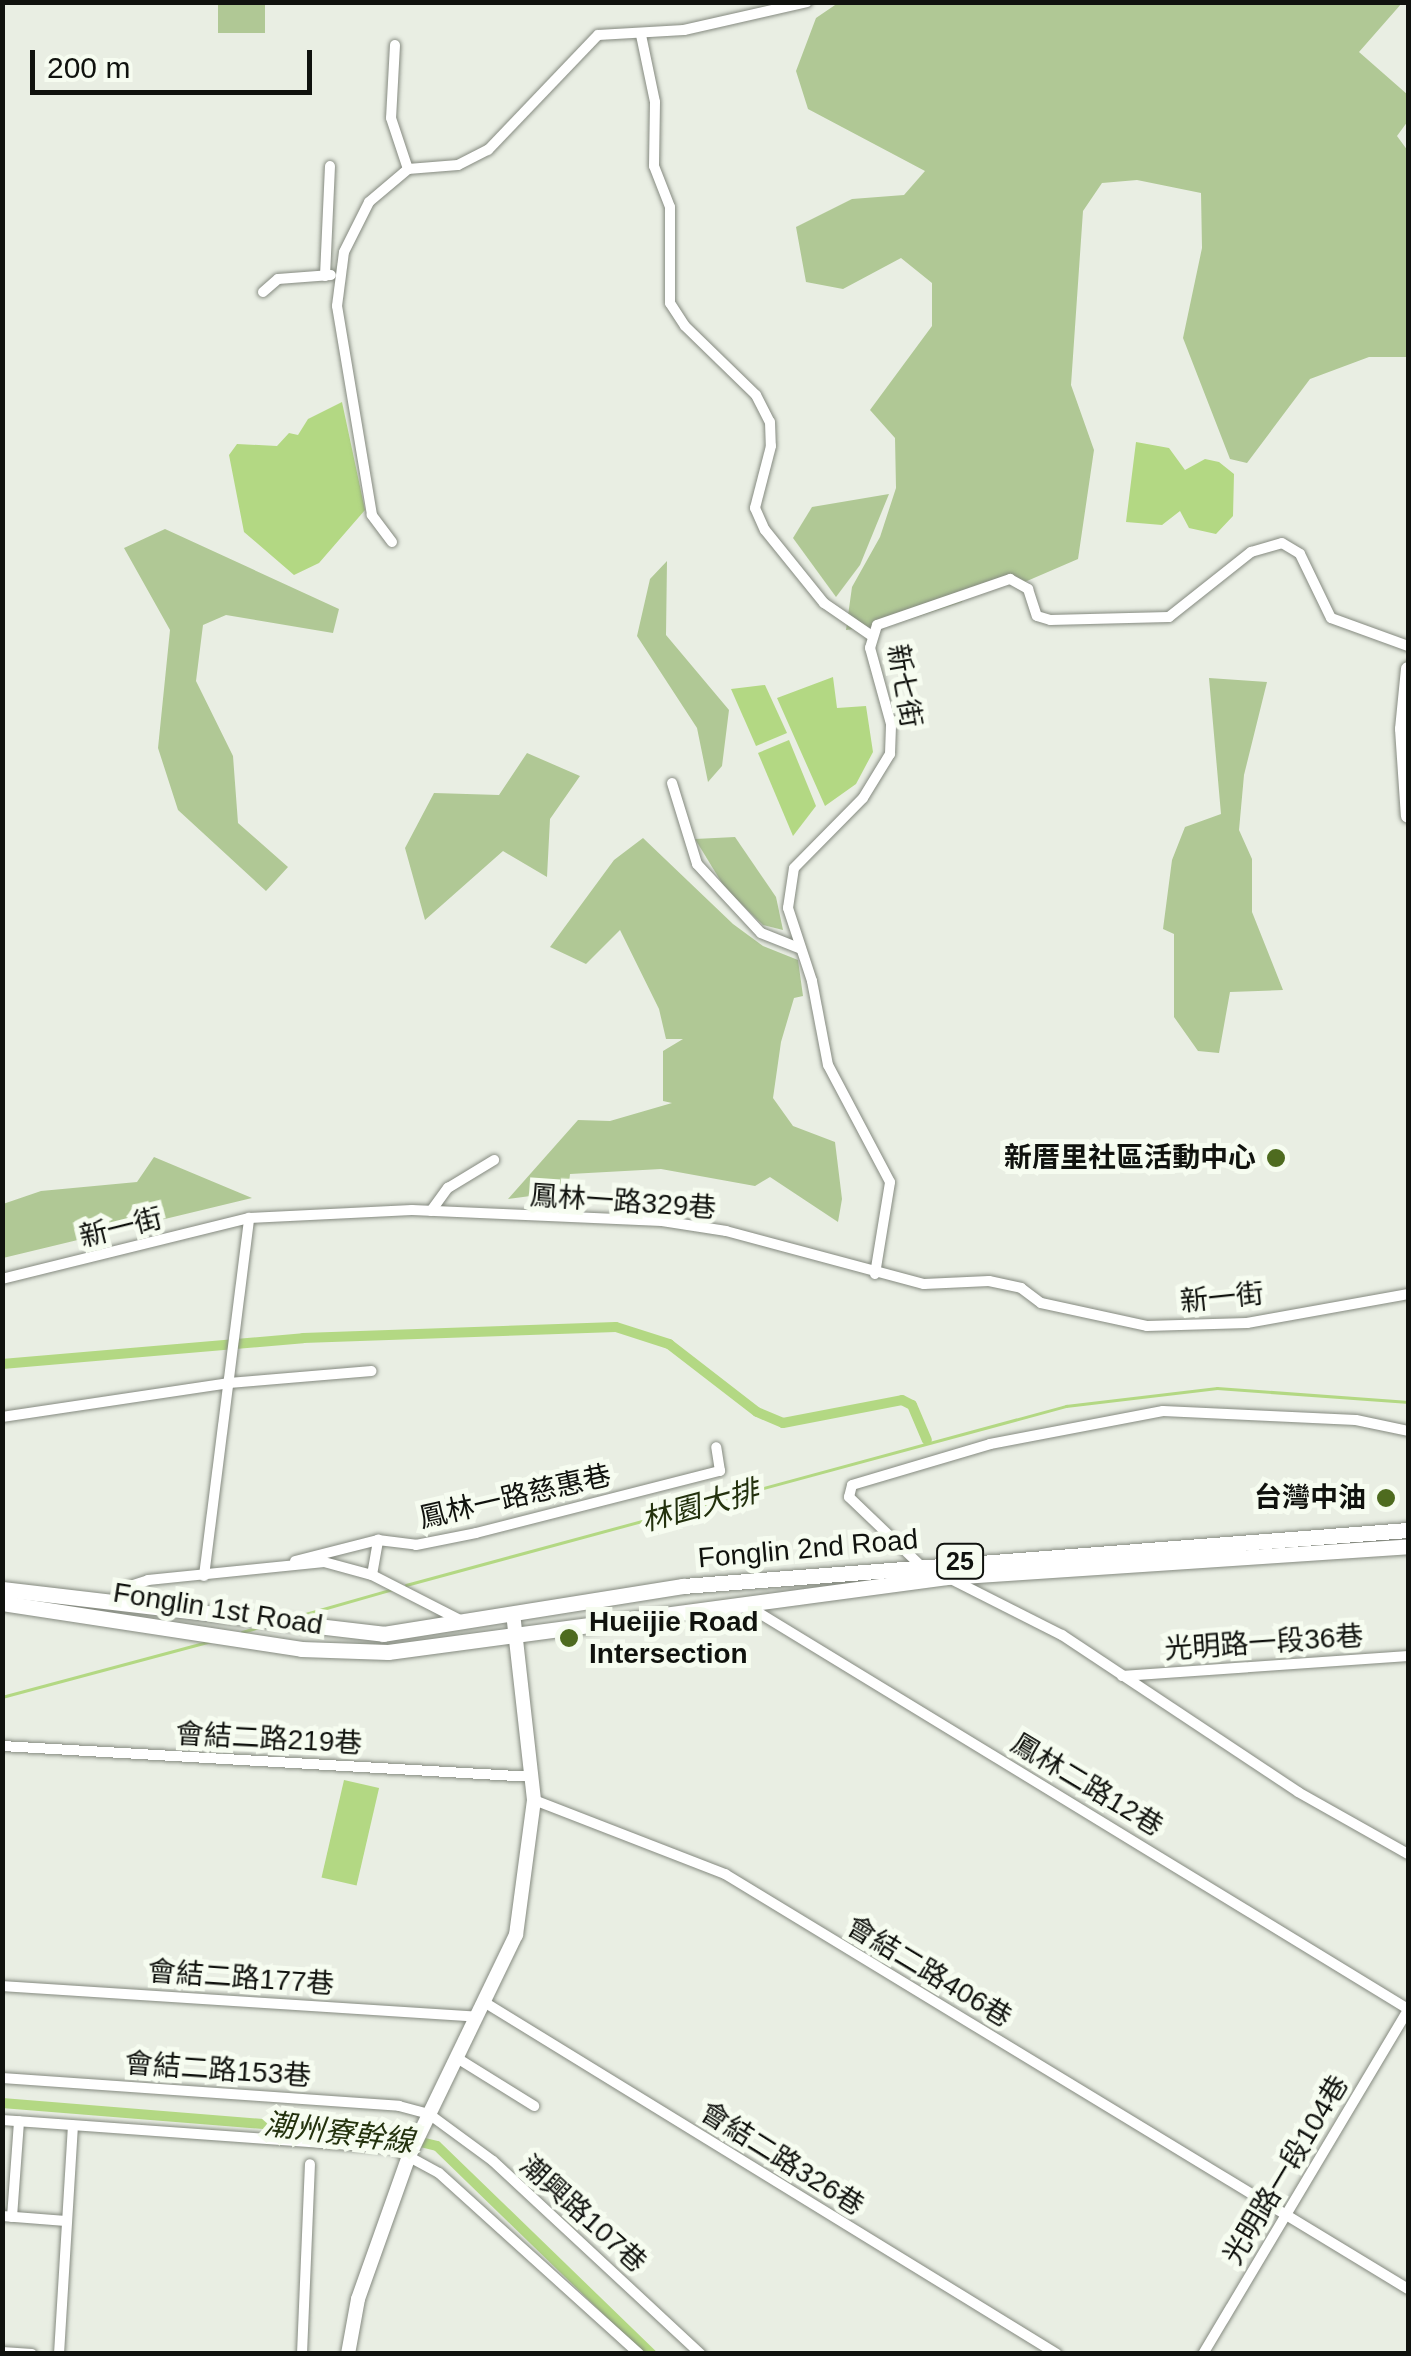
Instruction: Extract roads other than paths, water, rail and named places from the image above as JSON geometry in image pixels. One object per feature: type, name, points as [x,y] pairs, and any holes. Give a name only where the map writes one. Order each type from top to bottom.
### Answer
[{"type":"main road","name":"Fonglin 2nd Road","points":[[514,1614],[683,1586],[919,1564],[1408,1530]]},
{"type":"main road","name":"Fonglin 2nd Road","points":[[516,1635],[742,1601],[947,1577],[1408,1546]]},
{"type":"main road","name":"Fonglin 1st Road","points":[[2,1589],[343,1653],[516,1635]]},
{"type":"main road","name":"Fonglin 1st Road","points":[[2,1603],[341,1634],[462,1622]]},
{"type":"main road","name":"25","points":[[462,1622],[514,1614]]},
{"type":"street","points":[[392,542],[372,515],[342,339],[344,252],[370,202],[408,169],[475,159],[589,41],[641,35],[807,2]]},
{"type":"street","points":[[641,35],[655,102],[654,166],[670,206],[670,303],[685,326],[756,395],[770,422],[771,446],[754,508],[765,530],[824,603],[872,636]]},
{"type":"street","points":[[394,45],[392,118],[408,169]]},
{"type":"street","points":[[325,276],[330,166]]},
{"type":"street","points":[[263,292],[278,279],[342,273]]},
{"type":"street","name":"新七街","points":[[875,1274],[890,1182],[828,1065],[788,908],[794,868],[863,798],[890,754],[891,724],[872,636],[886,621],[1002,580],[1018,581],[1037,616],[1050,620],[1169,617],[1251,552],[1282,543],[1300,554],[1331,618],[1408,646]]},
{"type":"street","points":[[1408,670],[1402,730],[1408,816]]},
{"type":"street","points":[[672,784],[697,864],[760,933],[801,949]]},
{"type":"street","points":[[431,1211],[448,1188],[494,1160]]},
{"type":"street","name":"鳳林一路329巷","points":[[249,1218],[431,1211],[662,1221],[776,1242],[875,1274],[924,1284],[989,1281],[1021,1288],[1041,1303]]},
{"type":"street","points":[[204,1576],[249,1218]]},
{"type":"street","name":"新一街","points":[[2,1279],[249,1218]]},
{"type":"street","name":"新一街","points":[[1041,1303],[1147,1326],[1204,1326],[1408,1294]]},
{"type":"street","points":[[2,1416],[229,1383],[371,1371]]},
{"type":"street","points":[[919,1564],[849,1497],[852,1485],[990,1444],[1163,1411],[1356,1420],[1408,1431]]},
{"type":"street","name":"鳳林一路慈惠巷","points":[[295,1561],[378,1540],[416,1545],[461,1536],[720,1471],[716,1447]]},
{"type":"street","points":[[372,1575],[378,1540]]},
{"type":"street","points":[[110,1611],[127,1587],[148,1580],[204,1576],[295,1561],[372,1575],[462,1622]]},
{"type":"street","points":[[947,1577],[1062,1635],[1298,1792],[1408,1854]]},
{"type":"street","name":"鳳林二路12巷","points":[[742,1601],[1408,2010]]},
{"type":"street","points":[[348,2354],[358,2299],[410,2154],[516,1935],[534,1800],[514,1614]]},
{"type":"street","name":"光明路一段36巷","points":[[1122,1676],[1408,1656]]},
{"type":"street","name":"會結二路219巷","points":[[2,1746],[533,1777]]},
{"type":"street","name":"會結二路406巷","points":[[534,1800],[725,1874],[1408,2289]]},
{"type":"street","name":"會結二路177巷","points":[[2,1986],[478,2018]]},
{"type":"street","name":"會結二路326巷","points":[[484,2002],[1057,2354]]},
{"type":"street","name":"光明路一段104巷","points":[[1203,2354],[1408,2010]]},
{"type":"street","points":[[457,2058],[534,2106]]},
{"type":"street","name":"會結二路153巷","points":[[2,2078],[399,2106],[428,2116]]},
{"type":"street","name":"潮興路107巷","points":[[428,2116],[492,2162],[702,2354]]},
{"type":"street","points":[[2,2120],[393,2148],[410,2154],[452,2184],[639,2354]]},
{"type":"street","points":[[19,2122],[7,2216],[66,2221]]},
{"type":"street","points":[[59,2354],[73,2125]]},
{"type":"street","points":[[302,2354],[310,2164]]},
{"type":"street","points":[[2,2352],[32,2354]]},
{"type":"waterway","points":[[2,1364],[303,1338],[616,1327],[669,1344],[757,1412],[783,1423],[902,1400],[912,1405],[927,1440]]},
{"type":"waterway","name":"林園大排","points":[[406,1585],[1066,1406],[1217,1388],[1408,1402]]},
{"type":"waterway","name":"林園大排","points":[[295,1617],[393,1589]]},
{"type":"waterway","name":"林園大排","points":[[242,1632],[263,1626]]},
{"type":"waterway","name":"林園大排","points":[[2,1697],[211,1641]]},
{"type":"waterway","name":"潮州寮幹線","points":[[2,2103],[388,2134],[437,2146],[652,2354]]},
{"type":"place","name":"新厝里社區活動中心","points":[[1276,1158]]},
{"type":"place","name":"台灣中油","points":[[1386,1498]]},
{"type":"place","name":"Hueijie Road Intersection","points":[[569,1638]]}]
